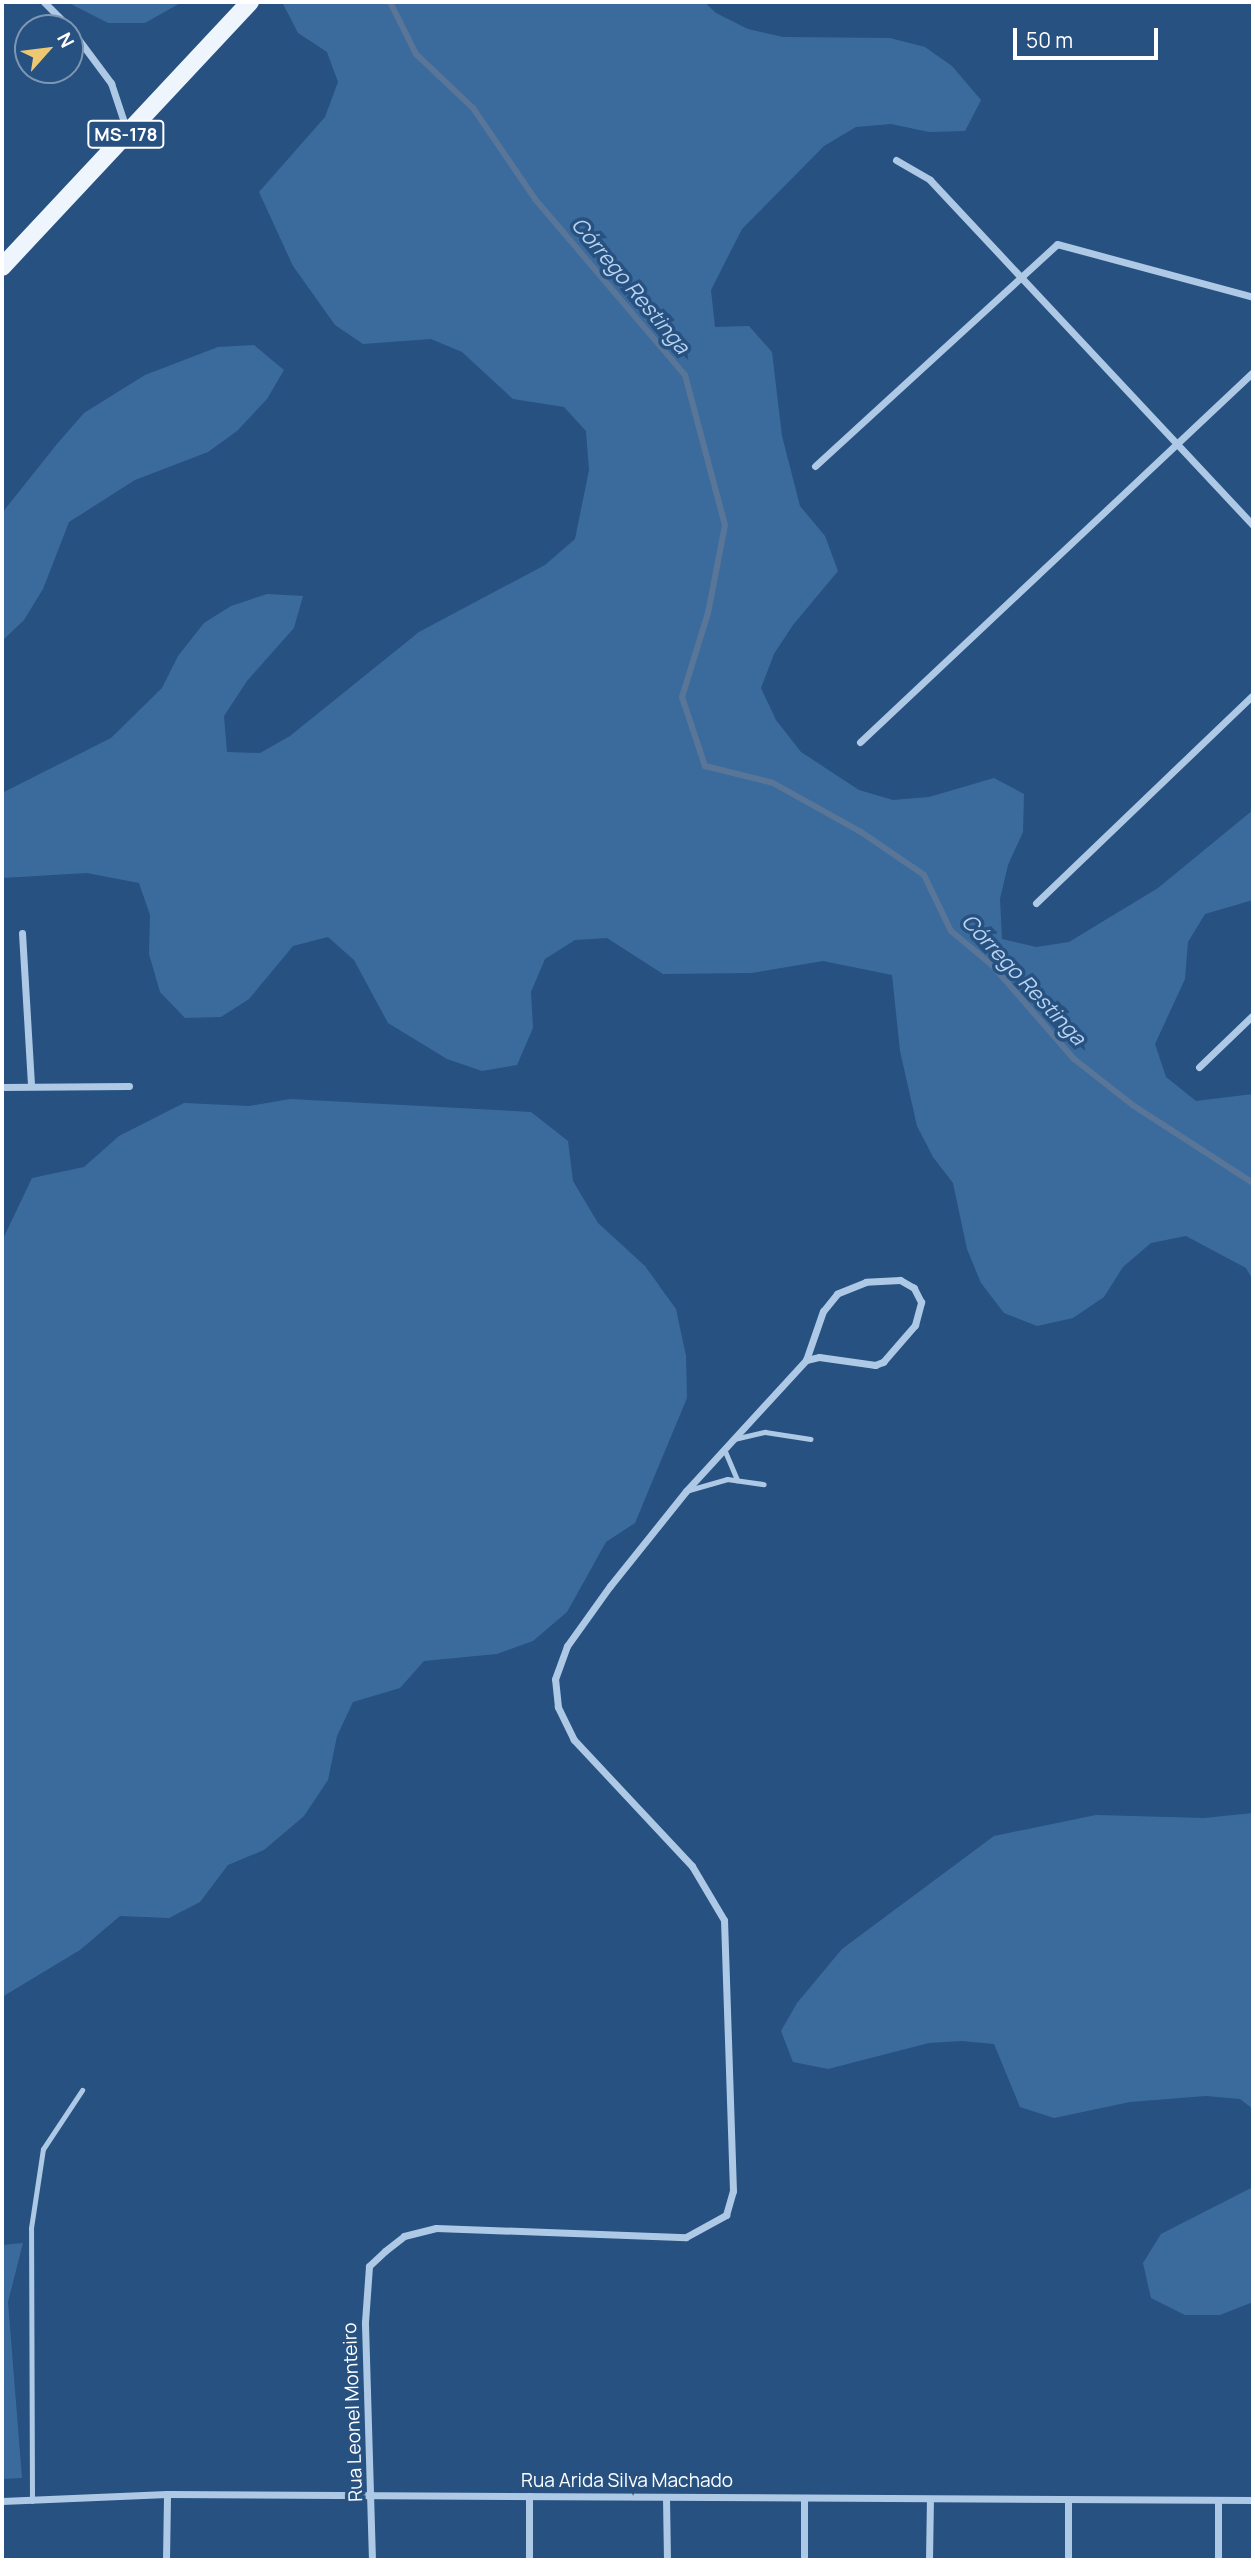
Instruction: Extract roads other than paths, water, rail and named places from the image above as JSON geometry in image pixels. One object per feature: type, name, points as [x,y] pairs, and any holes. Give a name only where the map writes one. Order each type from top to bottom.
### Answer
[{"type":"main road","name":"MS-178","points":[[2,267],[250,2]]},
{"type":"street","points":[[84,47],[111,83],[128,132]]},
{"type":"street","points":[[896,160],[930,180],[1253,525]]},
{"type":"street","points":[[815,466],[1057,244],[1253,297]]},
{"type":"street","points":[[860,742],[1253,372]]},
{"type":"street","points":[[1036,904],[1253,695]]},
{"type":"street","points":[[22,933],[31,1086]]},
{"type":"street","points":[[1199,1067],[1253,1015]]},
{"type":"street","points":[[2,1087],[129,1086]]},
{"type":"street","points":[[686,1491],[806,1360],[822,1311],[837,1294],[866,1282],[901,1280],[914,1288],[921,1302],[915,1325],[883,1362],[874,1365],[819,1357],[806,1360]]},
{"type":"street","name":"Rua Leonel Monteiro","points":[[372,2560],[373,2496],[365,2399],[369,2266],[404,2236],[436,2228],[686,2237],[726,2215],[733,2191],[724,1920],[692,1866],[574,1740],[558,1707],[555,1679],[566,1646],[686,1491]]},
{"type":"street","points":[[166,2560],[167,2494]]},
{"type":"street","name":"Rua Arida Silva Machado","points":[[2,2501],[167,2494],[1253,2500]]},
{"type":"street","points":[[529,2496],[529,2560]]},
{"type":"street","points":[[666,2497],[667,2560]]},
{"type":"street","points":[[804,2498],[804,2560]]},
{"type":"street","points":[[929,2560],[930,2499]]},
{"type":"street","points":[[1068,2500],[1068,2560]]},
{"type":"street","points":[[1218,2500],[1218,2560]]},
{"type":"lane","points":[[734,1439],[765,1432],[810,1439]]},
{"type":"lane","points":[[724,1449],[737,1480]]},
{"type":"lane","points":[[686,1491],[737,1480],[764,1484]]},
{"type":"lane","points":[[32,2501],[31,2228],[43,2149],[82,2090]]},
{"type":"waterway","name":"Córrego Restinga","points":[[390,2],[416,54],[473,108],[535,199],[685,375],[725,525],[708,613],[682,697],[705,766],[773,783],[861,832],[924,875],[951,931],[992,965],[1074,1059],[1134,1106],[1253,1183]]}]
